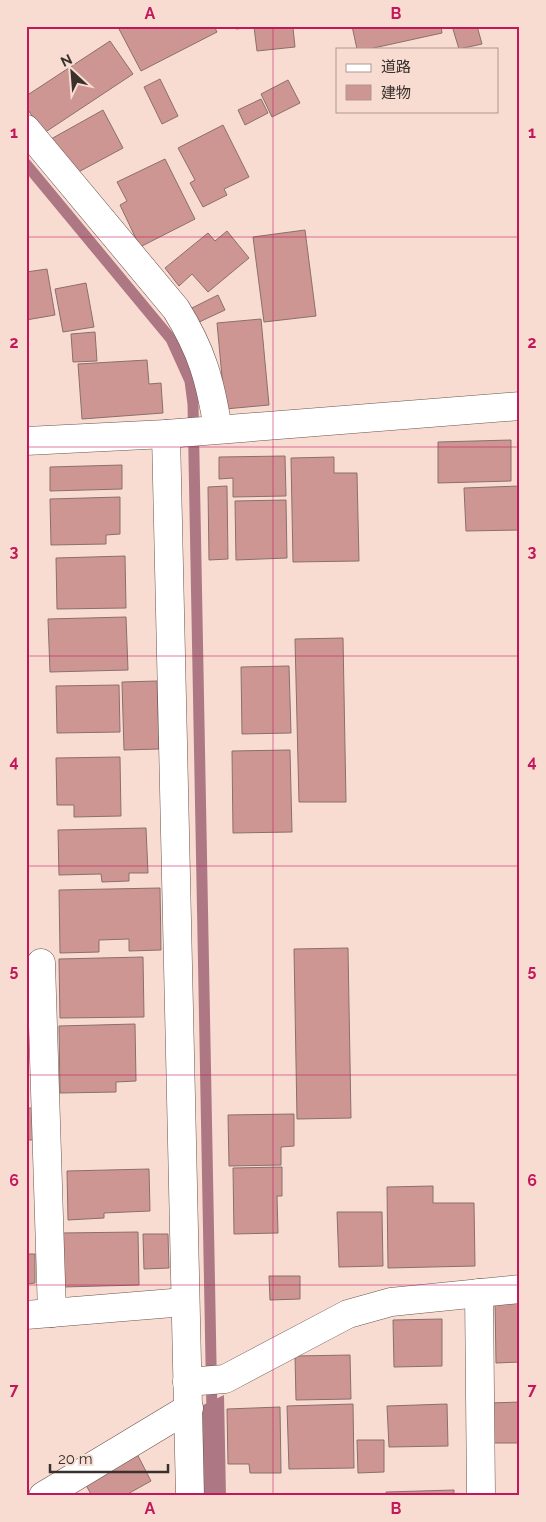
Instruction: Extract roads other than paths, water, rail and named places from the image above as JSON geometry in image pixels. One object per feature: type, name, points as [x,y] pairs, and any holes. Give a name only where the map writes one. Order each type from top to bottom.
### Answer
[{"type":"street","points":[[26,129],[176,309],[193,336],[205,365],[213,429]]},
{"type":"street","points":[[26,440],[174,433],[520,406]]},
{"type":"street","points":[[174,433],[184,1302],[200,1388],[190,1496]]},
{"type":"street","points":[[41,963],[39,1314],[184,1302]]},
{"type":"street","points":[[43,1496],[200,1388],[348,1314],[391,1302],[520,1289]]},
{"type":"street","points":[[479,1293],[481,1496]]},
{"type":"waterway","points":[[26,164],[171,339],[190,381],[193,404],[212,1415]]}]
